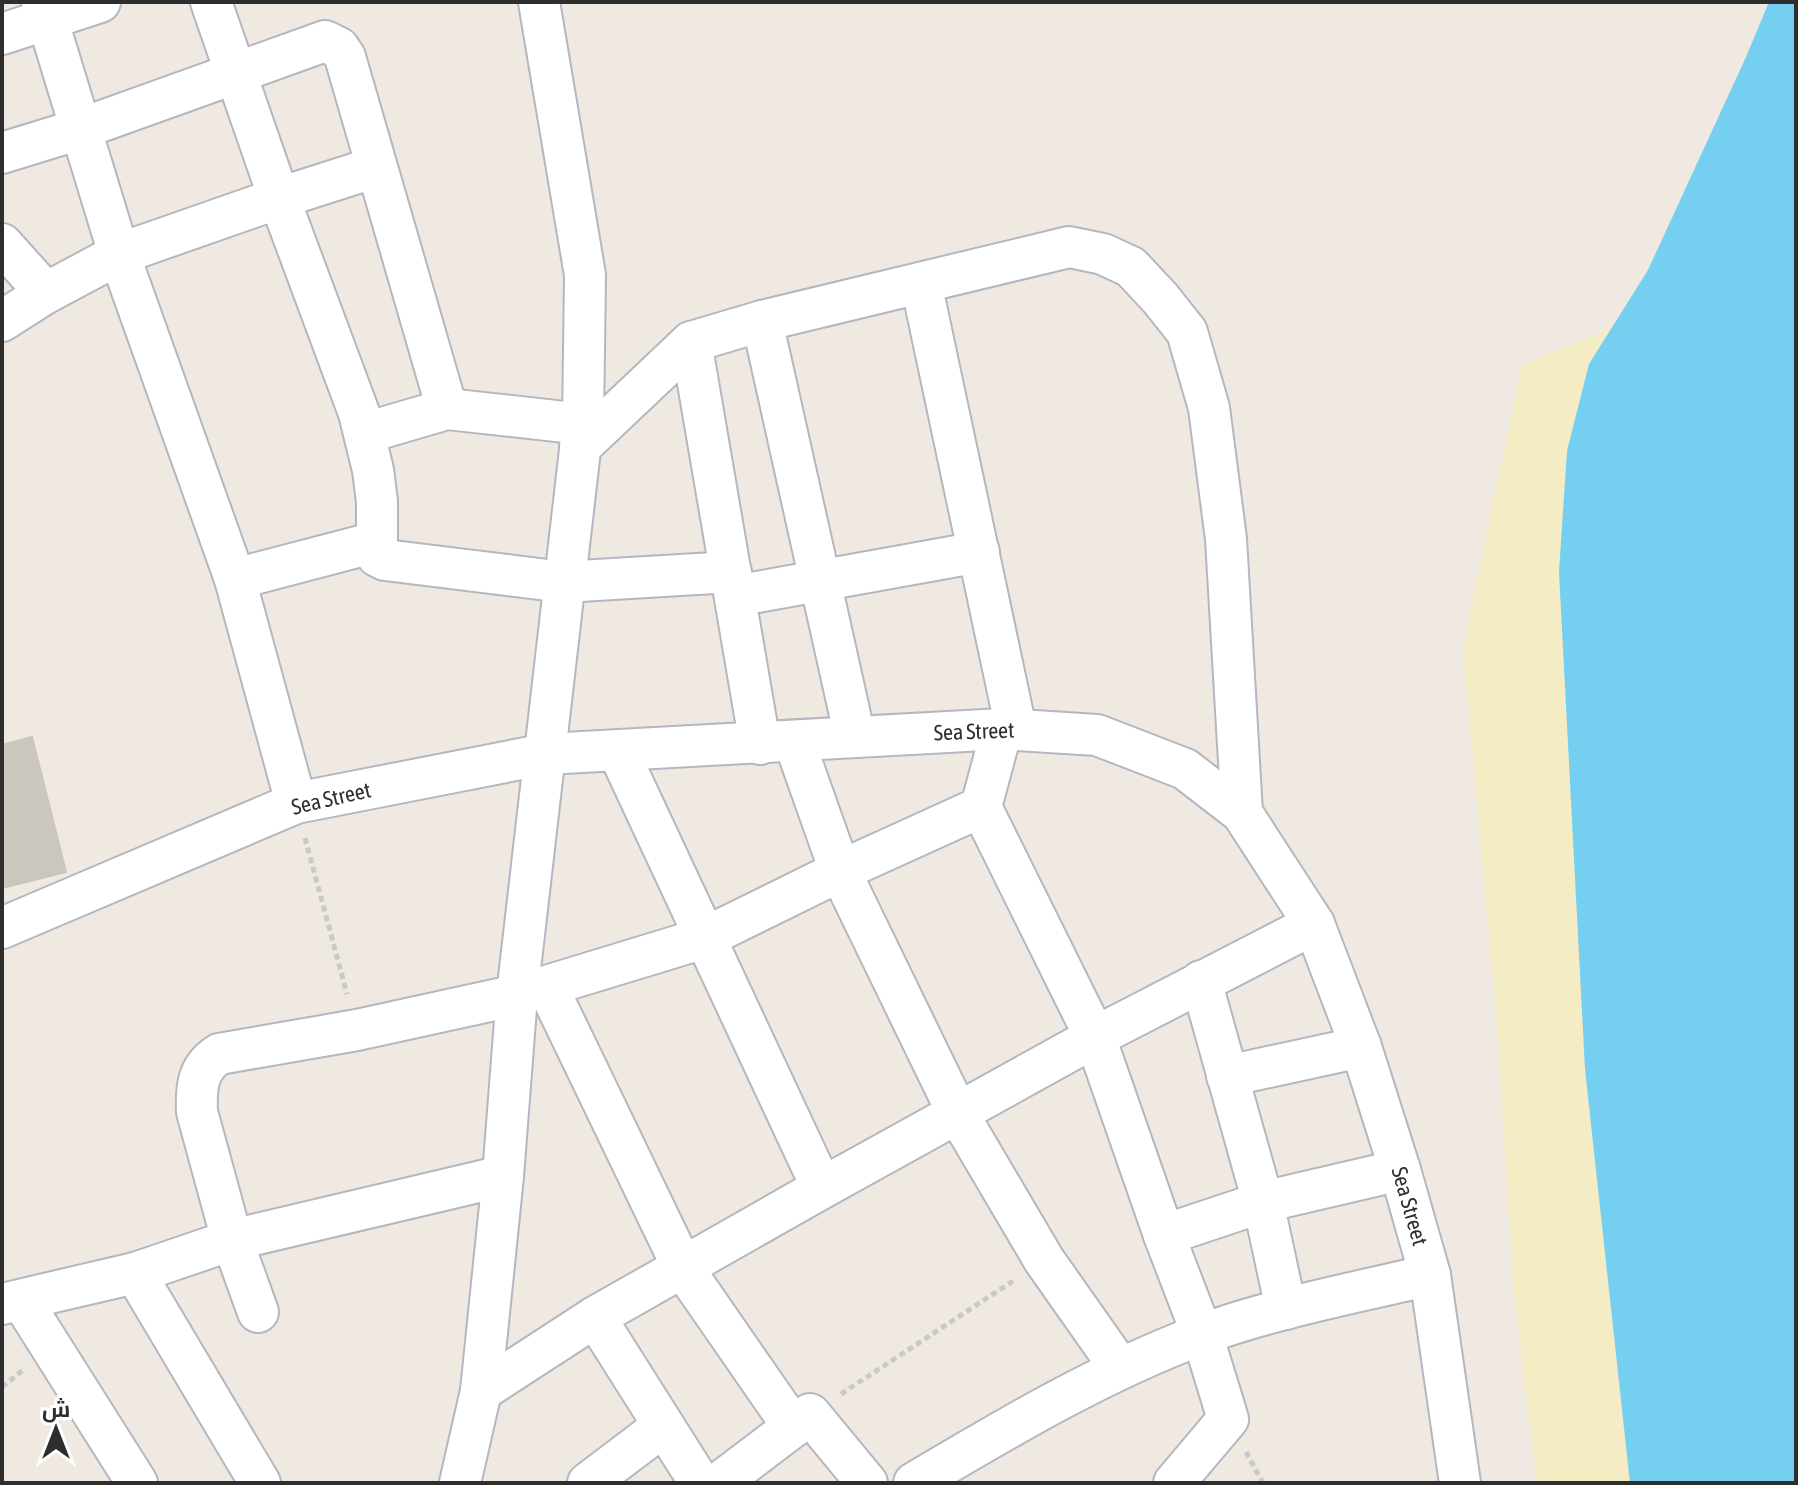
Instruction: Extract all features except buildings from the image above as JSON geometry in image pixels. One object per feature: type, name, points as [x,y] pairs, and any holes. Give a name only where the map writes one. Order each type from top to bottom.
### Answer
[{"type":"street","points":[[2,34],[45,10],[100,2]]},
{"type":"street","points":[[211,2],[365,433],[377,502],[376,554],[385,560],[563,582],[733,584],[822,579],[979,552]]},
{"type":"street","points":[[460,1483],[481,1391],[503,1176],[532,991],[546,754],[581,435],[585,275],[539,2]]},
{"type":"street","points":[[45,10],[119,254],[235,579],[296,803]]},
{"type":"street","points":[[2,153],[80,129],[325,41],[333,44],[345,57],[447,409]]},
{"type":"street","points":[[2,321],[46,293],[119,254],[376,167]]},
{"type":"street","points":[[2,244],[46,293]]},
{"type":"street","points":[[581,435],[691,342],[762,321],[1069,247],[1103,254],[1131,267],[1187,332],[1209,408],[1226,539],[1242,813]]},
{"type":"street","points":[[258,1312],[232,1240],[197,1112],[196,1091],[206,1062],[219,1054],[357,1030],[532,991],[704,938],[840,871],[981,807],[1009,729],[979,552],[921,283]]},
{"type":"street","points":[[762,321],[855,737]]},
{"type":"street","points":[[691,342],[733,584],[777,742],[958,1114],[1044,1260],[1120,1368]]},
{"type":"street","points":[[365,433],[447,409],[581,435]]},
{"type":"street","points":[[235,579],[376,542]]},
{"type":"street","name":"Sea Street","points":[[2,928],[296,803],[546,754],[1009,729],[1097,735],[1185,769],[1242,813],[1314,924],[1361,1047],[1430,1275],[1460,1483]]},
{"type":"street","points":[[618,751],[822,1188]]},
{"type":"street","points":[[981,807],[1095,1037],[1202,1334],[1228,1419],[1174,1483]]},
{"type":"street","points":[[481,1391],[595,1317],[822,1188],[1095,1037],[1314,924]]},
{"type":"street","points":[[1201,981],[1263,1202],[1286,1309]]},
{"type":"street","points":[[532,991],[683,1268],[802,1420],[867,1483]]},
{"type":"street","points":[[1227,1076],[1361,1047]]},
{"type":"street","points":[[1164,1235],[1263,1202],[1400,1170]]},
{"type":"street","points":[[137,1483],[12,1303],[135,1273],[232,1240],[503,1176]]},
{"type":"street","points":[[135,1273],[260,1483]]},
{"type":"street","points":[[914,1483],[1042,1408],[1120,1368],[1202,1334],[1286,1309],[1430,1275]]},
{"type":"street","points":[[595,1317],[700,1483]]},
{"type":"street","points":[[719,1483],[802,1420]]},
{"type":"street","points":[[588,1483],[662,1427]]},
{"type":"path","points":[[296,803],[357,1030]]},
{"type":"path","points":[[802,1420],[1044,1260]]},
{"type":"sand","points":[[1612,327],[1589,364],[1567,451],[1559,572],[1585,1069],[1630,1483],[1537,1483],[1514,1297],[1498,1040],[1463,646],[1522,365]]},
{"type":"water","points":[[1769,2],[1796,2],[1796,1483],[1630,1483],[1585,1069],[1559,572],[1567,451],[1589,364],[1648,270]]}]
